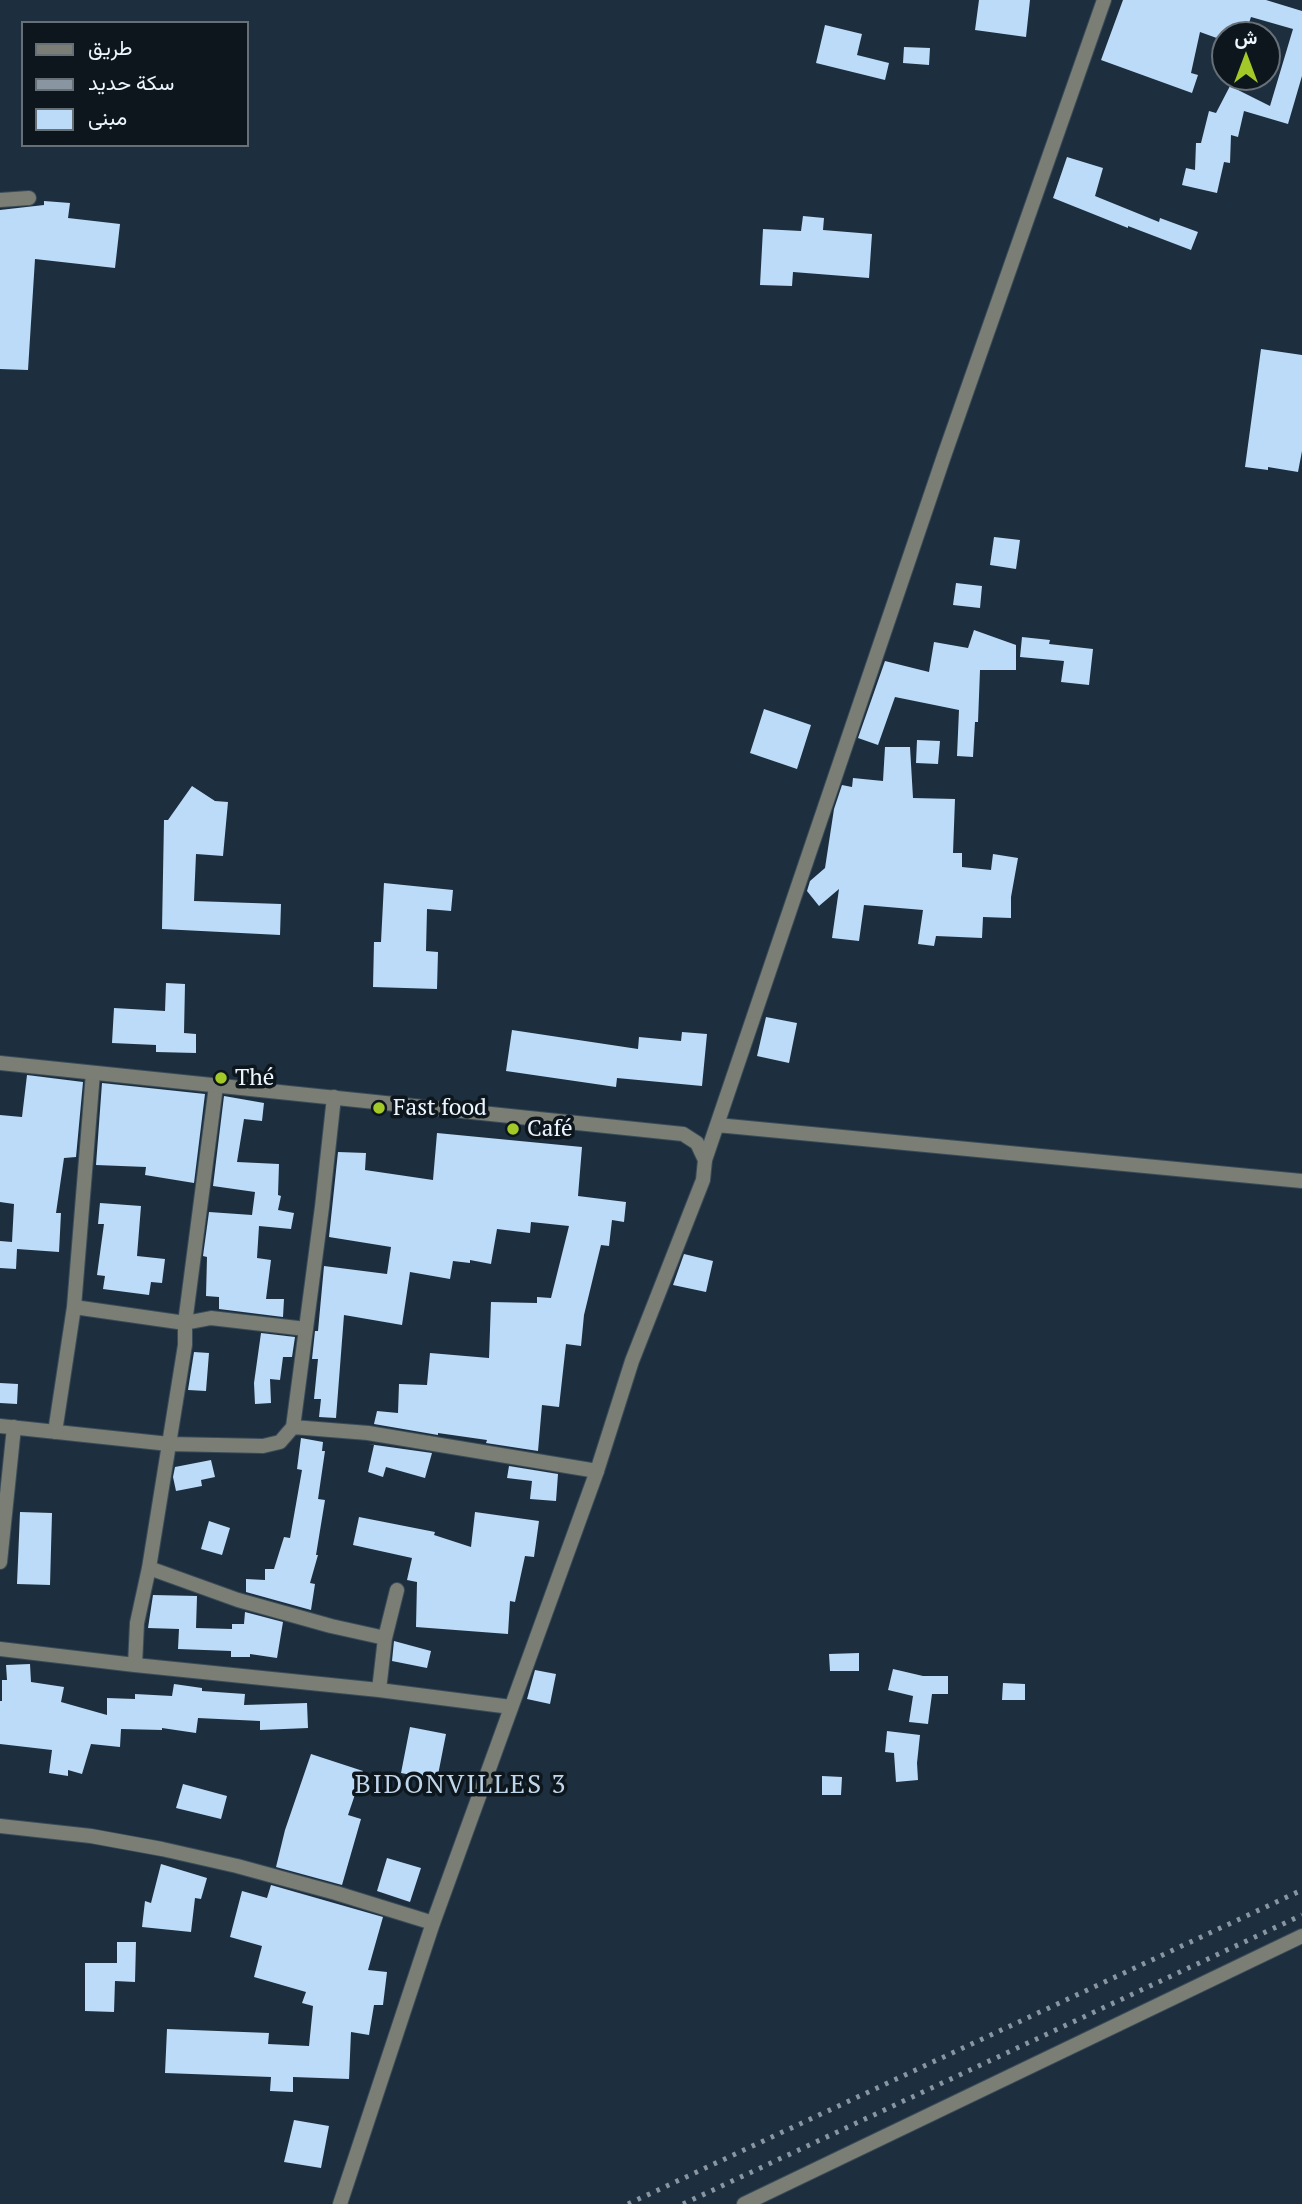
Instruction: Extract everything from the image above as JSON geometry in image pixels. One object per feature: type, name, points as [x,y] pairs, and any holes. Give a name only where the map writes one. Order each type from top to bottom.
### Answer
[{"type":"street","points":[[340,2204],[433,1923],[597,1471],[632,1361],[703,1180],[705,1160],[944,456],[1104,0]]},
{"type":"street","points":[[0,200],[29,198]]},
{"type":"street","points":[[0,1063],[683,1134],[698,1143],[705,1160]]},
{"type":"street","points":[[55,1432],[74,1307],[93,1073]]},
{"type":"street","points":[[135,1665],[137,1623],[149,1568],[185,1345],[185,1322],[216,1086]]},
{"type":"street","points":[[0,1562],[7,1427],[169,1444],[263,1446],[280,1443],[293,1427],[334,1097]]},
{"type":"street","points":[[717,1125],[1302,1181]]},
{"type":"street","points":[[74,1307],[185,1322],[211,1318],[306,1329]]},
{"type":"street","points":[[293,1427],[368,1433],[597,1471]]},
{"type":"street","points":[[149,1568],[238,1600],[385,1638]]},
{"type":"street","points":[[379,1690],[385,1638],[397,1590]]},
{"type":"street","points":[[0,1649],[511,1707]]},
{"type":"street","points":[[0,1826],[91,1836],[175,1852],[336,1893],[433,1923]]},
{"type":"street","points":[[744,2204],[1302,1936]]},
{"type":"building","points":[[979,0],[1030,0],[1026,37],[975,30]]},
{"type":"building","points":[[1123,0],[1266,0],[1302,11],[1302,76],[1288,124],[1244,111],[1238,137],[1231,135],[1230,163],[1224,162],[1217,193],[1182,185],[1186,168],[1195,170],[1196,143],[1201,143],[1209,111],[1216,113],[1227,91],[1240,91],[1270,106],[1274,91],[1281,91],[1281,69],[1293,29],[1281,26],[1281,21],[1265,21],[1251,17],[1250,21],[1211,21],[1211,36],[1200,32],[1191,73],[1198,75],[1192,93],[1101,60]]},
{"type":"building","points":[[825,25],[862,34],[857,55],[889,63],[885,80],[816,63]]},
{"type":"building","points":[[904,47],[930,48],[929,65],[903,63]]},
{"type":"building","points":[[1067,157],[1103,168],[1095,196],[1159,222],[1160,218],[1198,232],[1191,250],[1053,198]]},
{"type":"building","points":[[44,201],[70,203],[68,218],[120,224],[115,268],[35,259],[28,370],[0,369],[0,210],[44,205]]},
{"type":"building","points":[[803,216],[824,218],[823,230],[872,234],[869,278],[793,272],[792,286],[760,285],[763,229],[801,231]]},
{"type":"building","points":[[1261,349],[1302,355],[1302,451],[1298,472],[1268,467],[1268,470],[1245,467]]},
{"type":"building","points":[[994,537],[1020,540],[1016,569],[990,565]]},
{"type":"building","points":[[956,583],[982,586],[980,608],[953,605]]},
{"type":"building","points":[[974,630],[1016,645],[1016,670],[980,670],[978,722],[975,722],[973,757],[957,756],[959,710],[895,697],[878,745],[858,738],[885,661],[929,672],[934,642],[968,648]]},
{"type":"building","points":[[1022,637],[1050,640],[1049,644],[1093,649],[1089,685],[1061,682],[1064,661],[1020,657]]},
{"type":"building","points":[[764,709],[811,725],[797,769],[750,753]]},
{"type":"building","points":[[917,740],[940,741],[938,764],[916,763]]},
{"type":"building","points":[[885,747],[910,747],[913,798],[955,799],[953,853],[962,853],[962,867],[991,870],[993,854],[1018,858],[1011,897],[1011,918],[983,917],[982,938],[936,936],[934,946],[918,944],[923,910],[864,905],[859,941],[832,938],[839,889],[819,906],[807,891],[810,881],[825,868],[834,809],[842,785],[852,787],[853,778],[883,781]]},
{"type":"building","points":[[192,786],[215,801],[228,802],[223,856],[196,854],[194,901],[281,904],[280,935],[162,929],[164,820],[168,820]]},
{"type":"building","points":[[384,883],[453,890],[451,911],[427,909],[426,951],[438,952],[437,989],[373,987],[374,942],[381,942]]},
{"type":"building","points":[[166,983],[185,984],[184,1033],[196,1034],[196,1053],[156,1052],[156,1045],[112,1043],[114,1008],[165,1011]]},
{"type":"building","points":[[766,1017],[797,1023],[789,1063],[757,1056]]},
{"type":"building","points":[[512,1030],[638,1049],[639,1037],[681,1041],[682,1032],[707,1034],[702,1086],[617,1078],[616,1087],[506,1071]]},
{"type":"building","points":[[27,1075],[83,1082],[76,1157],[64,1158],[56,1213],[61,1213],[59,1252],[17,1249],[16,1269],[0,1268],[0,1241],[12,1242],[14,1204],[0,1202],[0,1115],[22,1117]]},
{"type":"building","points":[[102,1083],[205,1094],[194,1183],[145,1175],[146,1167],[96,1165]]},
{"type":"building","points":[[224,1096],[264,1103],[262,1121],[244,1119],[237,1162],[279,1164],[278,1195],[281,1196],[278,1210],[294,1213],[291,1229],[259,1226],[257,1258],[271,1260],[266,1299],[284,1299],[283,1317],[219,1309],[219,1297],[206,1296],[207,1257],[203,1256],[209,1212],[252,1215],[255,1192],[213,1186]]},
{"type":"building","points":[[437,1133],[582,1147],[578,1196],[626,1202],[624,1222],[612,1220],[609,1246],[601,1245],[584,1315],[581,1346],[566,1344],[559,1407],[542,1405],[538,1451],[486,1443],[487,1440],[374,1424],[377,1411],[398,1413],[399,1384],[427,1385],[430,1353],[489,1358],[491,1302],[537,1303],[537,1297],[551,1298],[569,1226],[531,1222],[530,1233],[497,1229],[491,1264],[470,1260],[470,1263],[453,1261],[450,1279],[410,1272],[402,1325],[344,1315],[336,1418],[319,1417],[321,1399],[314,1399],[318,1359],[312,1359],[315,1331],[318,1331],[324,1266],[387,1274],[391,1247],[329,1237],[338,1152],[366,1153],[365,1170],[433,1180]]},
{"type":"building","points":[[100,1203],[141,1206],[137,1256],[165,1259],[162,1283],[151,1282],[149,1295],[103,1289],[105,1276],[97,1275],[104,1224],[98,1224]]},
{"type":"building","points":[[684,1254],[713,1261],[706,1292],[673,1285]]},
{"type":"building","points":[[261,1333],[295,1337],[292,1357],[283,1357],[280,1380],[270,1379],[271,1403],[255,1404],[254,1383]]},
{"type":"building","points":[[194,1352],[209,1353],[206,1391],[188,1390]]},
{"type":"building","points":[[0,1383],[18,1384],[17,1404],[0,1403]]},
{"type":"building","points":[[301,1438],[323,1442],[322,1451],[325,1451],[318,1499],[325,1500],[318,1555],[310,1583],[315,1584],[311,1610],[246,1592],[246,1579],[265,1580],[265,1569],[274,1569],[284,1537],[290,1538],[302,1470],[297,1469]]},
{"type":"building","points":[[368,1444],[432,1453],[425,1478],[386,1467],[383,1477],[368,1472],[374,1445]]},
{"type":"building","points":[[211,1460],[215,1477],[201,1480],[202,1486],[176,1491],[173,1477],[175,1467]]},
{"type":"building","points":[[509,1466],[558,1474],[556,1501],[530,1499],[532,1481],[507,1478]]},
{"type":"building","points":[[20,1512],[52,1513],[50,1585],[17,1584]]},
{"type":"building","points":[[475,1512],[539,1521],[534,1557],[525,1556],[515,1602],[510,1601],[508,1634],[416,1627],[417,1582],[407,1580],[412,1558],[353,1545],[359,1517],[435,1532],[434,1535],[471,1547]]},
{"type":"building","points":[[209,1521],[230,1528],[222,1555],[201,1549]]},
{"type":"building","points":[[153,1595],[197,1596],[196,1628],[232,1629],[232,1624],[244,1624],[245,1612],[283,1622],[277,1658],[250,1654],[250,1657],[231,1657],[231,1651],[178,1649],[179,1629],[148,1628]]},
{"type":"building","points":[[394,1641],[431,1651],[427,1668],[392,1661]]},
{"type":"building","points":[[859,1653],[859,1671],[830,1671],[829,1654]]},
{"type":"building","points":[[30,1664],[31,1682],[64,1687],[61,1702],[107,1715],[107,1698],[135,1699],[135,1694],[172,1696],[174,1684],[202,1688],[202,1691],[245,1694],[244,1705],[307,1703],[308,1728],[260,1730],[260,1721],[198,1718],[196,1733],[162,1728],[121,1729],[120,1747],[91,1744],[82,1774],[68,1770],[68,1776],[49,1773],[52,1750],[0,1744],[0,1701],[2,1680],[7,1680],[6,1665]]},
{"type":"building","points":[[893,1669],[923,1676],[948,1676],[948,1694],[932,1694],[928,1724],[909,1722],[913,1696],[888,1690]]},
{"type":"building","points":[[535,1670],[556,1674],[550,1704],[527,1699]]},
{"type":"building","points":[[1003,1683],[1025,1684],[1025,1700],[1002,1700]]},
{"type":"building","points":[[410,1727],[446,1734],[437,1780],[401,1773]]},
{"type":"building","points":[[887,1731],[920,1735],[918,1780],[896,1782],[894,1753],[885,1752]]},
{"type":"building","points":[[311,1754],[363,1771],[348,1815],[361,1819],[342,1885],[276,1867],[285,1830]]},
{"type":"building","points":[[822,1776],[842,1777],[841,1795],[822,1795]]},
{"type":"building","points":[[183,1784],[227,1796],[221,1819],[176,1808]]},
{"type":"building","points":[[387,1858],[421,1868],[410,1902],[377,1891]]},
{"type":"building","points":[[161,1864],[207,1878],[201,1899],[195,1898],[191,1932],[142,1927],[145,1901],[151,1903]]},
{"type":"building","points":[[271,1885],[383,1917],[368,1970],[387,1972],[383,2005],[374,2005],[369,2035],[351,2032],[349,2079],[293,2077],[293,2092],[270,2091],[271,2077],[165,2073],[167,2029],[269,2033],[268,2044],[309,2046],[313,2006],[302,2003],[306,1992],[254,1977],[262,1946],[230,1937],[242,1891],[267,1898]]},
{"type":"building","points":[[117,1942],[136,1942],[135,1982],[115,1981],[114,2012],[85,2011],[85,1963],[117,1963]]},
{"type":"building","points":[[294,2120],[329,2126],[321,2168],[284,2162]]},
{"type":"railway","points":[[628,2204],[1302,1890]]},
{"type":"railway","points":[[683,2204],[1302,1915]]},
{"type":"place","name":"Thé","points":[[221,1078]]},
{"type":"place","name":"Fast food","points":[[379,1108]]},
{"type":"place","name":"Café","points":[[513,1129]]},
{"type":"district","name":"BIDONVILLES 3","points":[[461,1786]]}]
